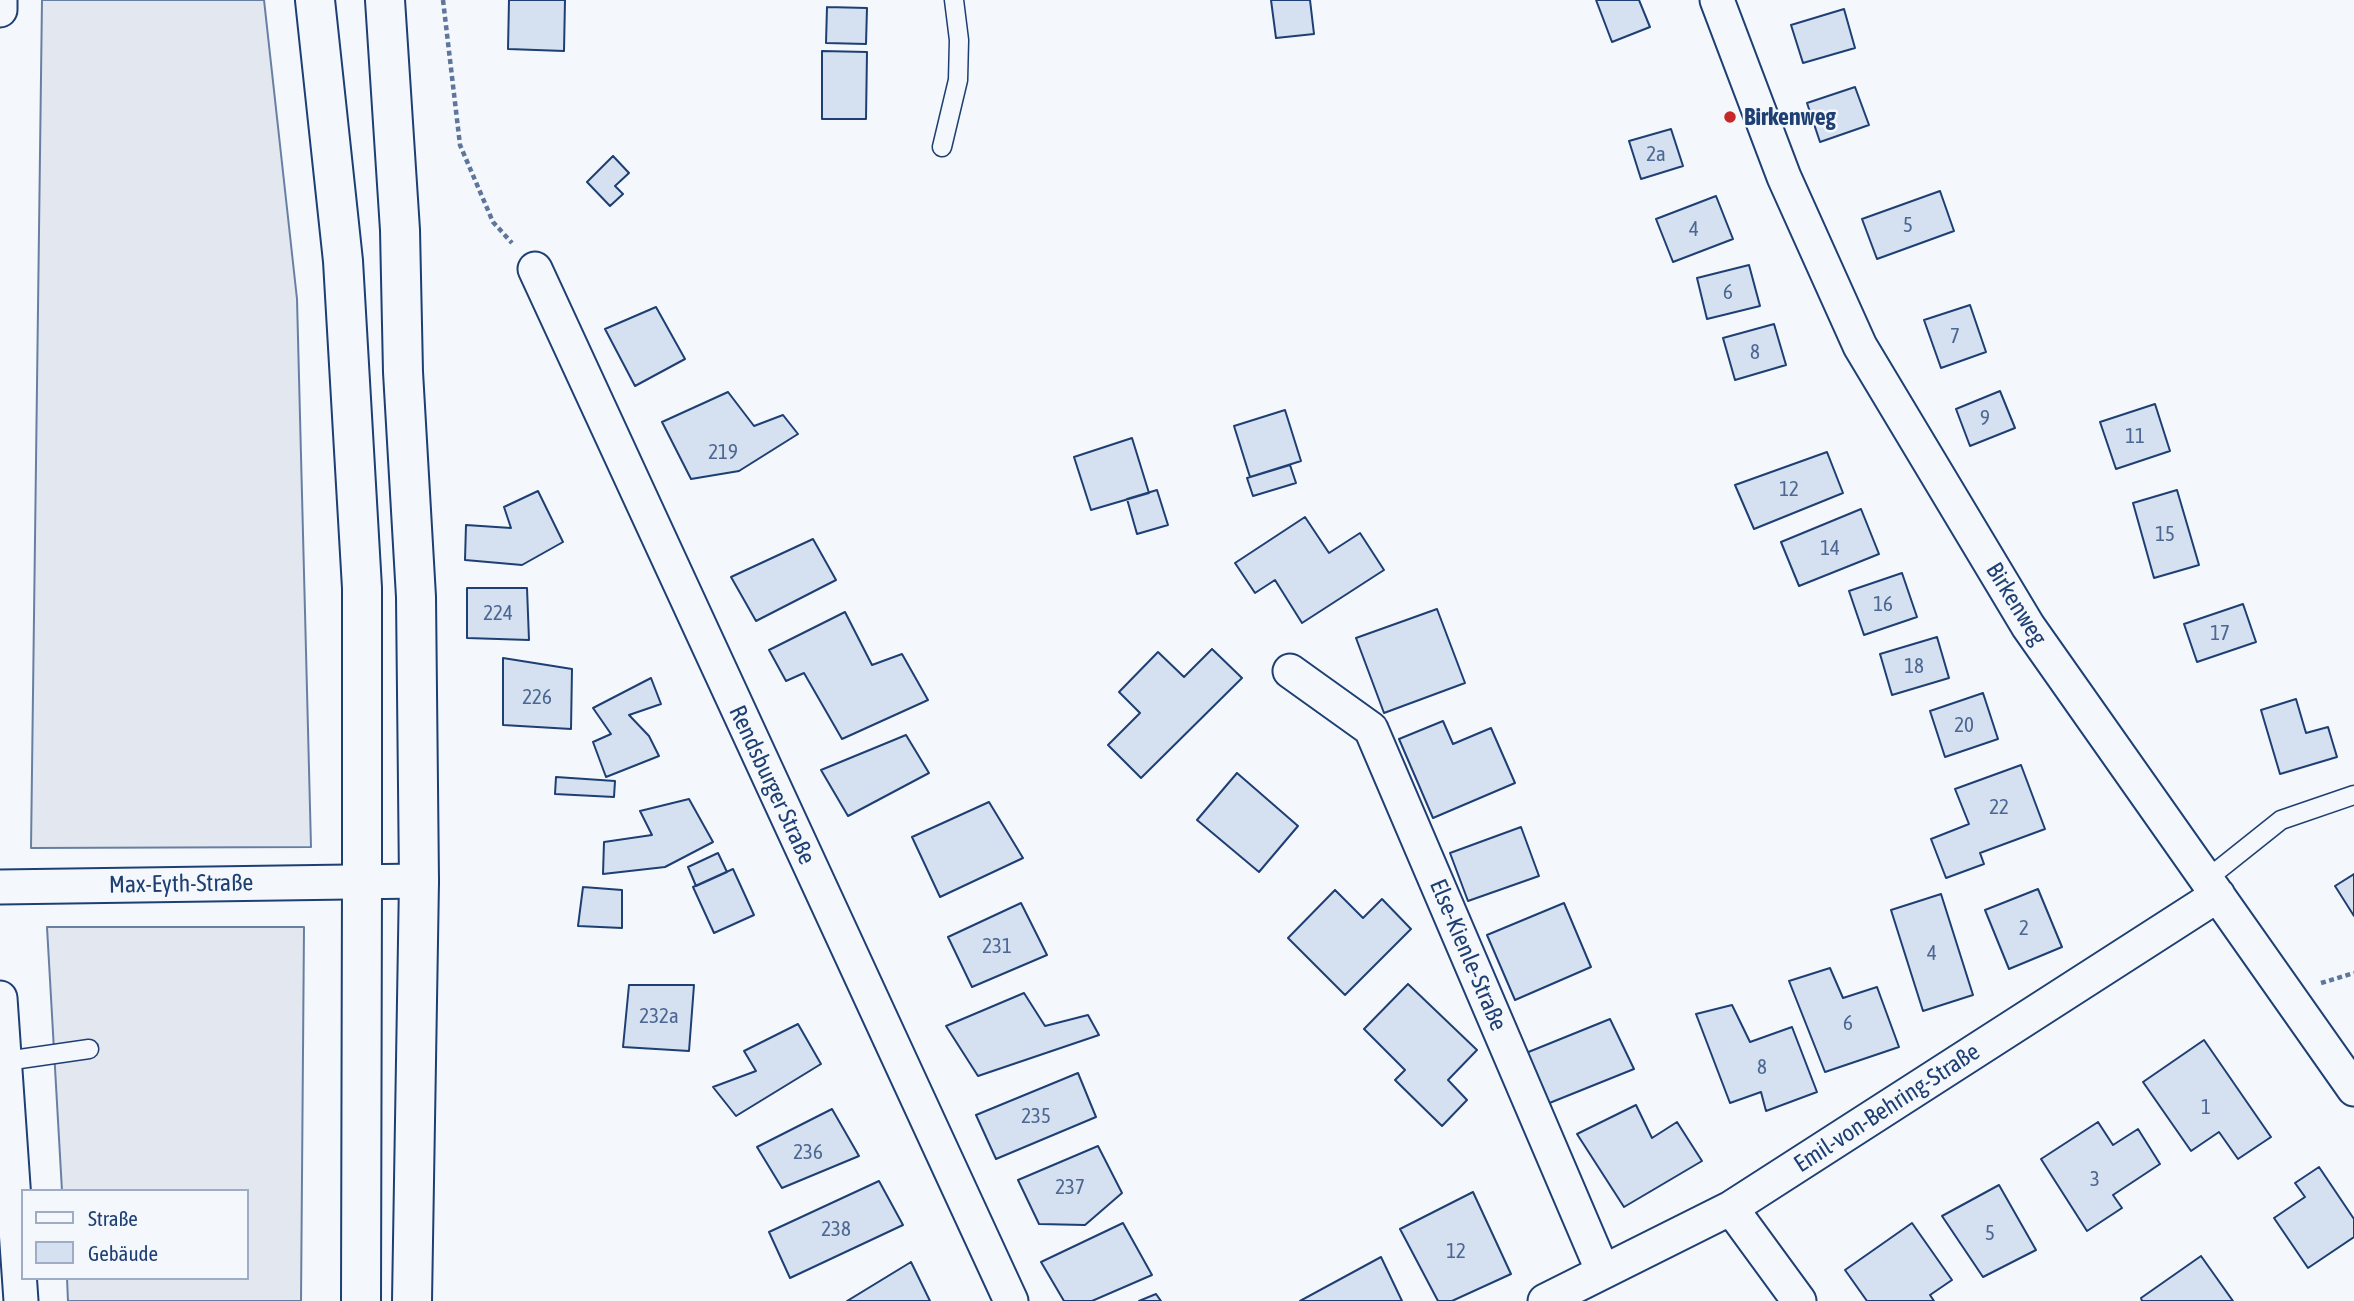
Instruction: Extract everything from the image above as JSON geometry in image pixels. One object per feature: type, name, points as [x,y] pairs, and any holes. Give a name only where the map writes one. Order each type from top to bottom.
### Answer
[{"type":"main road","points":[[315,0],[342,261],[362,588],[361,1301]]},
{"type":"main road","points":[[385,0],[400,230],[403,372],[416,597],[419,881],[412,1301]]},
{"type":"street","points":[[0,0],[0,10]]},
{"type":"street","name":"Birkenweg","points":[[1717,0],[1784,177],[1860,346],[2028,626],[2354,1089]]},
{"type":"street","name":"Rendsburger Straße","points":[[535,269],[1011,1301]]},
{"type":"street","name":"Else-Kienle-Straße","points":[[1290,671],[1371,729],[1604,1272]]},
{"type":"street","name":"Max-Eyth-Straße","points":[[0,887],[419,881]]},
{"type":"street","name":"Emil-von-Behring-Straße","points":[[1545,1301],[1731,1208],[2212,887]]},
{"type":"street","points":[[0,998],[21,1301]]},
{"type":"street","points":[[1731,1208],[1799,1301]]},
{"type":"lane","points":[[942,147],[958,80],[959,40],[954,0]]},
{"type":"lane","points":[[2212,887],[2281,820],[2354,795]]},
{"type":"lane","points":[[6,1061],[89,1049]]},
{"type":"path","points":[[443,0],[460,145],[493,222],[535,269]]},
{"type":"shaded area","points":[[42,0],[264,0],[297,299],[311,847],[31,848]]},
{"type":"shaded area","points":[[47,927],[304,927],[301,1301],[68,1301],[67,1280],[248,1280],[248,1189],[62,1189]]},
{"type":"building","points":[[509,0],[565,0],[564,51],[508,49]]},
{"type":"building","points":[[1271,0],[1310,0],[1314,34],[1276,38]]},
{"type":"building","points":[[1596,0],[1639,0],[1650,27],[1612,42]]},
{"type":"building","points":[[827,7],[867,8],[866,44],[826,43]]},
{"type":"building","points":[[1844,9],[1855,48],[1803,63],[1791,25]]},
{"type":"building","points":[[822,51],[867,52],[866,119],[822,119]]},
{"type":"building","points":[[1855,87],[1869,125],[1820,142],[1807,103]]},
{"type":"building","points":[[1671,129],[1683,166],[1641,179],[1629,141]]},
{"type":"building","points":[[613,156],[629,173],[615,186],[623,194],[610,206],[587,182]]},
{"type":"building","points":[[1940,191],[1954,231],[1877,259],[1862,219]]},
{"type":"building","points":[[1716,196],[1733,239],[1673,262],[1656,219]]},
{"type":"building","points":[[1749,265],[1760,306],[1707,319],[1697,278]]},
{"type":"building","points":[[1970,305],[1986,352],[1941,368],[1924,320]]},
{"type":"building","points":[[656,307],[685,359],[635,386],[605,329]]},
{"type":"building","points":[[1774,324],[1786,365],[1735,380],[1723,338]]},
{"type":"building","points":[[2000,391],[2015,428],[1970,446],[1956,409]]},
{"type":"building","points":[[728,392],[754,426],[783,415],[798,434],[739,471],[691,479],[662,422]]},
{"type":"building","points":[[2155,404],[2170,451],[2116,469],[2100,422]]},
{"type":"building","points":[[1285,410],[1301,461],[1250,477],[1234,426]]},
{"type":"building","points":[[1132,438],[1149,493],[1091,510],[1074,457]]},
{"type":"building","points":[[1827,452],[1843,493],[1754,529],[1735,485]]},
{"type":"building","points":[[1290,465],[1296,483],[1253,496],[1247,478]]},
{"type":"building","points":[[1157,490],[1168,525],[1137,534],[1127,499]]},
{"type":"building","points":[[2177,490],[2199,565],[2154,578],[2133,503]]},
{"type":"building","points":[[538,491],[563,542],[522,565],[465,560],[466,525],[511,528],[504,507]]},
{"type":"building","points":[[1861,509],[1879,554],[1799,586],[1781,542]]},
{"type":"building","points":[[1305,517],[1329,553],[1360,533],[1384,570],[1302,623],[1275,580],[1255,593],[1235,563]]},
{"type":"building","points":[[813,539],[836,580],[756,621],[731,577]]},
{"type":"building","points":[[1902,573],[1917,617],[1864,635],[1849,591]]},
{"type":"building","points":[[467,588],[527,588],[529,640],[467,638]]},
{"type":"building","points":[[2243,604],[2256,642],[2197,662],[2184,624]]},
{"type":"building","points":[[1437,609],[1465,683],[1384,713],[1356,638]]},
{"type":"building","points":[[845,612],[872,665],[902,654],[928,700],[842,739],[804,673],[786,681],[769,650]]},
{"type":"building","points":[[1937,637],[1949,678],[1892,695],[1880,654]]},
{"type":"building","points":[[1212,649],[1242,678],[1141,778],[1108,745],[1140,713],[1119,692],[1158,652],[1184,677]]},
{"type":"building","points":[[503,658],[572,669],[571,729],[503,725]]},
{"type":"building","points":[[651,678],[661,704],[629,715],[649,736],[659,756],[606,777],[593,742],[611,734],[593,708]]},
{"type":"building","points":[[1983,693],[1998,739],[1945,757],[1930,711]]},
{"type":"building","points":[[2296,699],[2306,733],[2328,727],[2337,757],[2280,774],[2261,710]]},
{"type":"building","points":[[1443,721],[1453,744],[1491,728],[1515,783],[1433,818],[1399,739]]},
{"type":"building","points":[[906,735],[929,773],[848,816],[821,770]]},
{"type":"building","points":[[2021,765],[2045,829],[1980,853],[1984,864],[1946,878],[1931,839],[1969,824],[1955,789]]},
{"type":"building","points":[[1237,773],[1298,826],[1259,872],[1197,820]]},
{"type":"building","points":[[556,777],[615,781],[614,797],[555,794]]},
{"type":"building","points":[[689,799],[713,842],[665,867],[603,874],[604,842],[652,835],[640,811]]},
{"type":"building","points":[[989,802],[1023,858],[940,897],[912,837]]},
{"type":"building","points":[[1521,827],[1539,876],[1468,901],[1450,853]]},
{"type":"building","points":[[718,853],[727,872],[696,886],[688,867]]},
{"type":"building","points":[[733,869],[754,915],[714,933],[693,887]]},
{"type":"building","points":[[2354,874],[2354,916],[2335,886]]},
{"type":"building","points":[[583,887],[622,890],[622,928],[578,926]]},
{"type":"building","points":[[2038,889],[2062,947],[2009,969],[1985,910]]},
{"type":"building","points":[[1335,890],[1363,918],[1382,899],[1411,929],[1345,995],[1288,938]]},
{"type":"building","points":[[1941,894],[1973,995],[1923,1011],[1891,910]]},
{"type":"building","points":[[1021,903],[1047,955],[972,987],[948,937]]},
{"type":"building","points":[[1564,903],[1591,967],[1515,1000],[1487,935]]},
{"type":"building","points":[[1830,968],[1843,998],[1877,987],[1899,1047],[1825,1072],[1789,981]]},
{"type":"building","points":[[1408,984],[1477,1050],[1448,1080],[1467,1100],[1442,1126],[1395,1080],[1405,1070],[1364,1029]]},
{"type":"building","points":[[629,985],[694,985],[689,1051],[623,1047]]},
{"type":"building","points":[[1024,993],[1045,1026],[1088,1015],[1099,1035],[978,1076],[946,1026]]},
{"type":"building","points":[[1732,1005],[1750,1042],[1792,1027],[1817,1092],[1766,1111],[1761,1092],[1730,1103],[1696,1014]]},
{"type":"building","points":[[1610,1019],[1634,1069],[1547,1104],[1526,1053]]},
{"type":"building","points":[[798,1024],[821,1064],[736,1116],[713,1087],[756,1071],[744,1051]]},
{"type":"building","points":[[2204,1040],[2271,1137],[2238,1159],[2219,1132],[2191,1151],[2143,1082]]},
{"type":"building","points":[[1078,1073],[1096,1117],[996,1159],[976,1115]]},
{"type":"building","points":[[1636,1105],[1652,1138],[1677,1122],[1702,1161],[1624,1207],[1577,1134]]},
{"type":"building","points":[[832,1109],[859,1156],[782,1188],[757,1147]]},
{"type":"building","points":[[2098,1122],[2113,1145],[2138,1129],[2160,1164],[2113,1195],[2122,1208],[2087,1231],[2041,1159]]},
{"type":"building","points":[[1098,1146],[1122,1193],[1085,1225],[1039,1224],[1018,1180]]},
{"type":"building","points":[[2319,1167],[2354,1219],[2354,1237],[2308,1268],[2274,1218],[2305,1197],[2295,1183]]},
{"type":"building","points":[[879,1181],[903,1225],[790,1278],[769,1232]]},
{"type":"building","points":[[1999,1185],[2036,1250],[1983,1277],[1942,1216]]},
{"type":"building","points":[[1473,1192],[1511,1274],[1452,1301],[1438,1301],[1400,1229]]},
{"type":"building","points":[[1123,1223],[1152,1275],[1092,1301],[1064,1301],[1041,1262]]},
{"type":"building","points":[[1912,1223],[1952,1280],[1930,1295],[1934,1301],[1867,1301],[1845,1270]]},
{"type":"building","points":[[2201,1256],[2233,1301],[2142,1301],[2141,1298]]},
{"type":"building","points":[[1381,1257],[1402,1301],[1300,1301]]},
{"type":"building","points":[[911,1262],[930,1301],[847,1301]]},
{"type":"building","points":[[1156,1294],[1161,1301],[1139,1301]]},
{"type":"place","name":"Birkenweg","points":[[1730,117]]}]
